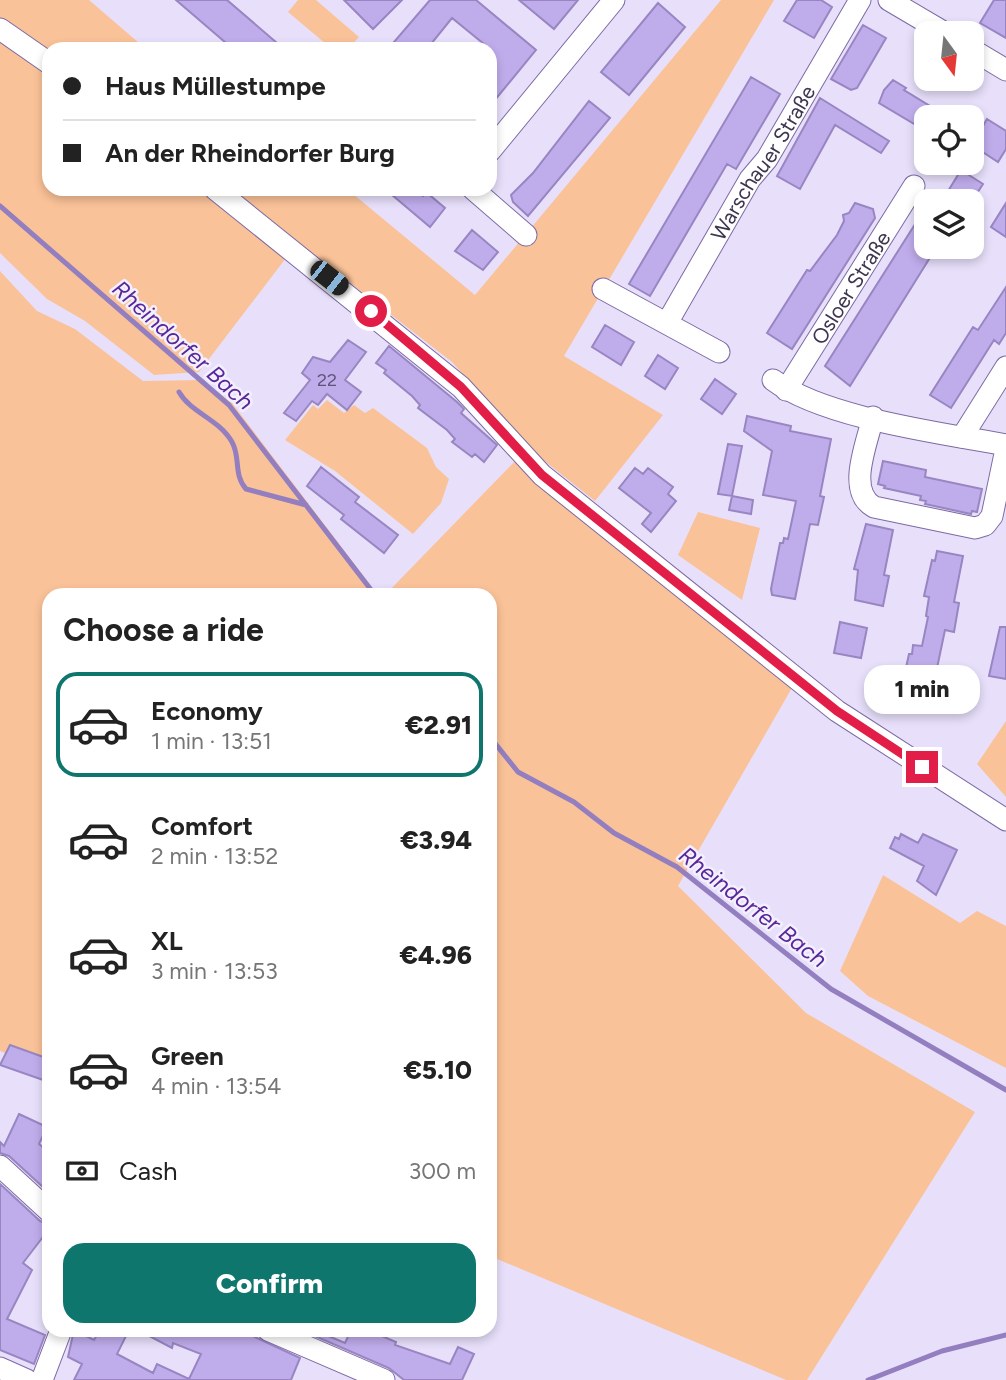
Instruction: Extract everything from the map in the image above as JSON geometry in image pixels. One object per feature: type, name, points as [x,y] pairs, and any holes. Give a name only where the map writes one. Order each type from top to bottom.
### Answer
[{"type":"street","points":[[497,142],[614,0]]},
{"type":"street","name":"Warschauer Straße","points":[[667,323],[750,179],[767,159],[860,0]]},
{"type":"street","points":[[888,0],[924,21]]},
{"type":"street","points":[[0,29],[42,58]]},
{"type":"street","points":[[984,57],[1006,71]]},
{"type":"street","name":"Osloer Straße","points":[[873,417],[858,488],[863,501],[874,507],[975,528],[985,525],[992,516],[1006,447],[804,399],[779,385],[914,187]]},
{"type":"street","points":[[224,196],[461,387],[542,475],[837,711],[1006,820]]},
{"type":"street","points":[[481,196],[526,235]]},
{"type":"street","points":[[603,289],[719,352]]},
{"type":"street","points":[[962,437],[1006,367]]},
{"type":"street","points":[[0,1166],[42,1205]]},
{"type":"street","points":[[43,1380],[58,1337]]},
{"type":"street","points":[[284,1337],[384,1380]]},
{"type":"street","points":[[0,1368],[27,1380]]},
{"type":"shaded area","points":[[0,0],[89,0],[138,42],[42,42],[42,52],[0,23]]},
{"type":"shaded area","points":[[298,0],[316,0],[359,37],[354,42],[324,42],[288,12]]},
{"type":"shaded area","points":[[721,0],[774,0],[564,356],[663,415],[595,501],[528,448],[452,362],[238,196],[355,196],[475,295]]},
{"type":"shaded area","points":[[0,41],[42,70],[42,196],[206,196],[286,258],[199,372],[154,375],[85,321],[47,299],[0,253]]},
{"type":"shaded area","points":[[0,271],[37,311],[75,329],[143,381],[202,380],[232,403],[373,588],[42,588],[42,1068],[0,1051]]},
{"type":"shaded area","points":[[327,400],[344,413],[354,405],[365,413],[373,408],[427,448],[436,467],[449,479],[441,503],[413,534],[335,471],[285,440],[313,405],[318,409]]},
{"type":"shaded area","points":[[515,461],[797,679],[678,886],[806,1013],[975,1112],[807,1380],[786,1380],[497,1259],[497,588],[392,588]]},
{"type":"shaded area","points":[[698,512],[760,528],[742,600],[678,555]]},
{"type":"shaded area","points":[[1006,721],[1006,797],[977,764]]},
{"type":"shaded area","points":[[883,875],[960,923],[977,911],[1006,926],[1006,1068],[868,996],[840,971]]},
{"type":"building","points":[[176,0],[227,0],[276,42],[225,42]]},
{"type":"building","points":[[344,0],[402,0],[373,29]]},
{"type":"building","points":[[430,0],[476,0],[536,50],[497,97],[497,42],[481,42],[452,18],[433,42],[394,42]]},
{"type":"building","points":[[519,0],[578,0],[554,29]]},
{"type":"building","points":[[797,0],[821,0],[832,7],[814,38],[784,21]]},
{"type":"building","points":[[994,0],[1006,0],[1006,38],[981,21]]},
{"type":"building","points":[[658,3],[685,27],[629,95],[601,72]]},
{"type":"building","points":[[863,25],[886,38],[857,88],[851,90],[831,79]]},
{"type":"building","points":[[751,77],[780,94],[736,169],[727,164],[650,296],[629,284]]},
{"type":"building","points":[[893,80],[928,105],[914,105],[914,124],[879,103],[884,90]]},
{"type":"building","points":[[820,98],[889,141],[881,153],[835,125],[800,189],[777,176]]},
{"type":"building","points":[[589,101],[610,118],[528,216],[513,202],[511,195],[533,173]]},
{"type":"building","points":[[987,119],[1006,131],[1006,149],[998,162],[984,153],[984,124]]},
{"type":"building","points":[[958,175],[969,175],[983,184],[980,189],[949,189]]},
{"type":"building","points":[[393,196],[431,196],[445,208],[430,227]]},
{"type":"building","points":[[855,203],[873,209],[875,218],[792,349],[767,333],[807,270],[810,271],[837,235],[844,221],[843,215],[849,213]]},
{"type":"building","points":[[1006,203],[1006,237],[991,227]]},
{"type":"building","points":[[914,226],[914,259],[929,259],[850,386],[825,366]]},
{"type":"building","points":[[472,230],[498,252],[483,270],[455,251]]},
{"type":"building","points":[[1006,287],[1006,333],[999,344],[994,340],[951,408],[930,395],[973,327],[978,330]]},
{"type":"building","points":[[605,325],[634,342],[621,365],[592,347]]},
{"type":"building","points":[[348,340],[366,352],[345,380],[361,392],[347,410],[327,394],[318,405],[312,401],[296,421],[284,413],[310,380],[302,373],[313,357],[330,362]]},
{"type":"building","points":[[389,346],[457,402],[464,409],[461,413],[497,445],[484,462],[475,454],[472,457],[452,442],[455,439],[447,430],[418,408],[420,405],[412,396],[384,373],[386,370],[376,363]]},
{"type":"building","points":[[658,355],[678,368],[665,389],[645,376]]},
{"type":"building","points":[[715,379],[736,394],[722,414],[701,399]]},
{"type":"building","points":[[747,416],[791,426],[790,431],[831,439],[820,496],[824,497],[818,525],[810,524],[795,599],[772,595],[771,589],[780,543],[783,543],[784,538],[788,539],[796,501],[763,495],[772,451],[744,431]]},
{"type":"building","points":[[728,444],[742,446],[732,496],[718,494]]},
{"type":"building","points":[[883,461],[926,470],[925,477],[982,489],[977,512],[972,511],[971,514],[925,504],[926,501],[920,500],[921,496],[884,488],[885,486],[878,484]]},
{"type":"building","points":[[321,467],[359,497],[355,502],[398,535],[384,553],[341,519],[344,515],[307,486]]},
{"type":"building","points":[[635,468],[643,474],[648,468],[673,487],[668,494],[676,501],[651,532],[642,524],[651,513],[619,488]]},
{"type":"building","points":[[732,496],[753,500],[751,514],[729,510]]},
{"type":"building","points":[[866,524],[893,530],[884,575],[889,576],[883,606],[855,600],[858,570],[854,569]]},
{"type":"building","points":[[937,551],[963,556],[954,602],[959,603],[954,632],[945,630],[928,711],[901,706],[903,695],[900,695],[913,645],[922,646],[929,597],[924,596],[932,560],[935,561]]},
{"type":"building","points":[[840,622],[867,628],[861,658],[834,653]]},
{"type":"building","points":[[1000,627],[1006,627],[1006,679],[989,676]]},
{"type":"building","points":[[901,834],[918,843],[923,834],[957,850],[936,895],[917,881],[924,866],[890,848],[895,837],[899,839]]},
{"type":"building","points":[[10,1045],[42,1056],[42,1080],[0,1065]]},
{"type":"building","points":[[19,1114],[42,1125],[39,1144],[42,1146],[42,1186],[9,1156],[0,1153],[0,1142],[4,1146]]},
{"type":"building","points":[[0,1184],[42,1222],[42,1238],[23,1263],[32,1270],[7,1319],[44,1337],[34,1364],[0,1350]]},
{"type":"building","points":[[72,1337],[88,1337],[94,1340],[96,1337],[126,1337],[117,1354],[153,1373],[157,1364],[189,1379],[201,1354],[173,1343],[172,1348],[151,1337],[255,1337],[300,1358],[291,1380],[74,1380],[82,1364],[68,1357]]},
{"type":"building","points":[[317,1337],[331,1337],[345,1343],[348,1337],[384,1337],[396,1342],[395,1345],[450,1364],[458,1347],[474,1354],[462,1380],[404,1380],[389,1368]]},
{"type":"waterway","name":"Rheindorfer Bach","points":[[0,206],[229,405],[370,588]]},
{"type":"waterway","points":[[179,392],[220,427],[232,442],[240,478],[246,489],[306,505]]},
{"type":"waterway","name":"Rheindorfer Bach","points":[[497,746],[518,772],[574,802],[614,833],[677,867],[831,989],[1006,1090]]},
{"type":"waterway","name":"Rheindorfer Bach","points":[[868,1380],[942,1351],[1006,1335]]},
{"type":"route","points":[[371,311],[461,387],[542,475],[837,711],[922,767]]}]
